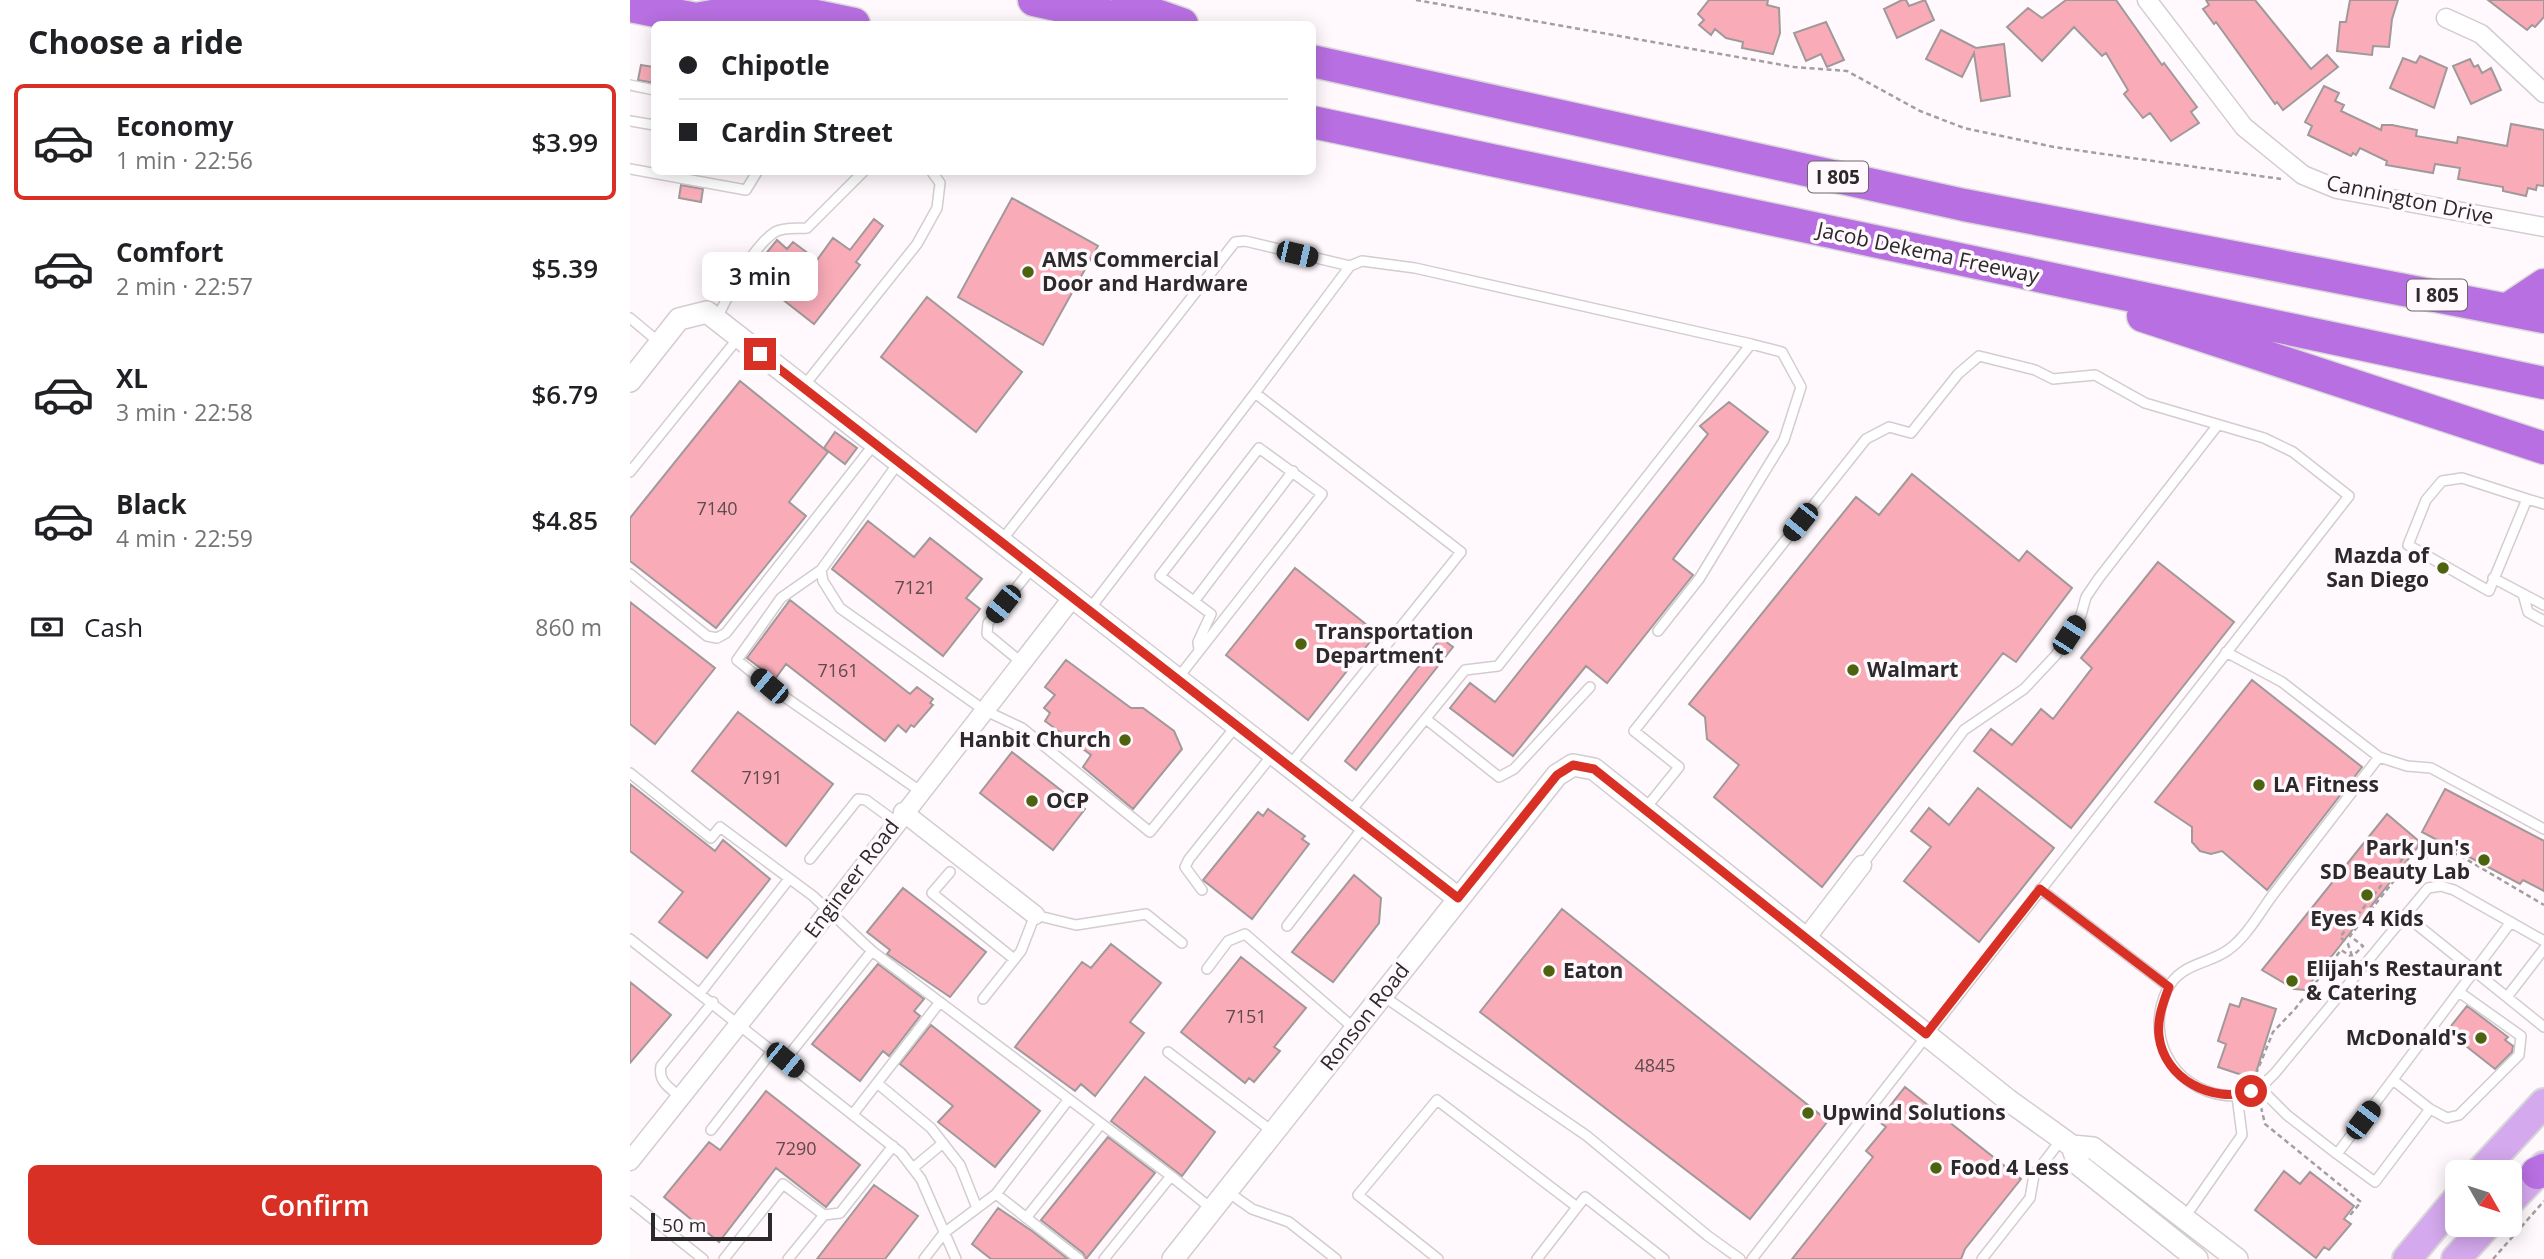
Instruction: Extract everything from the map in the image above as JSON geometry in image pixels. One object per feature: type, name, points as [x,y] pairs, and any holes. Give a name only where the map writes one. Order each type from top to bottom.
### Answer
[{"type":"highway","points":[[1034,0],[1131,21]]},
{"type":"highway","points":[[1114,0],[1174,21]]},
{"type":"highway","points":[[630,6],[696,19],[755,3],[840,21]]},
{"type":"highway","name":"I 805","points":[[1316,62],[1965,205],[2544,317]]},
{"type":"highway","name":"Jacob Dekema Freeway","points":[[1316,123],[2544,383]]},
{"type":"highway","points":[[1995,268],[2544,447]]},
{"type":"highway","points":[[2508,309],[2544,285]]},
{"type":"highway","points":[[2354,386],[2544,425]]},
{"type":"main road","points":[[2491,1160],[2544,1103]]},
{"type":"main road","points":[[2522,1192],[2542,1177]]},
{"type":"main road","points":[[2407,1259],[2445,1213]]},
{"type":"main road","points":[[2456,1259],[2476,1237]]},
{"type":"street","name":"Cannington Drive","points":[[2147,0],[2244,127],[2303,175],[2337,189],[2544,227]]},
{"type":"street","points":[[2446,18],[2481,34],[2544,93]]},
{"type":"street","points":[[630,381],[679,318],[707,312],[1458,898]]},
{"type":"street","name":"Engineer Road","points":[[630,1161],[738,1022],[830,911],[1021,662],[1081,604]]},
{"type":"street","name":"Ronson Road","points":[[1173,1259],[1557,775],[1573,765],[1594,769],[1644,809]]},
{"type":"street","points":[[1644,809],[1926,1034],[2067,1142],[2093,1148],[2236,1259]]},
{"type":"street","points":[[900,817],[1035,915]]},
{"type":"street","points":[[1807,937],[1862,865]]},
{"type":"street","points":[[2067,1142],[2078,1164],[2197,1259]]},
{"type":"lane","points":[[630,85],[651,89]]},
{"type":"lane","points":[[630,121],[651,124]]},
{"type":"lane","points":[[630,169],[651,173]]},
{"type":"lane","points":[[663,175],[746,190],[755,175]]},
{"type":"lane","points":[[716,319],[739,275],[774,233],[784,229],[807,228],[860,175]]},
{"type":"lane","points":[[803,387],[917,244],[937,208],[940,183],[934,175]]},
{"type":"lane","points":[[1001,542],[1236,242],[1245,241],[1350,266]]},
{"type":"lane","points":[[1081,604],[1255,393],[1350,266],[1362,261],[1415,268],[1782,352],[1801,387],[1784,440],[1699,579],[1658,631]]},
{"type":"lane","points":[[630,318],[660,343]]},
{"type":"lane","points":[[630,472],[738,337]]},
{"type":"lane","points":[[1287,926],[1426,719],[1465,670],[1498,666],[1751,344]]},
{"type":"lane","points":[[1644,809],[1679,767],[1634,731],[1866,439],[1889,427],[1910,433],[1958,374],[1979,356],[2035,370],[2053,379],[2095,375],[2145,403],[2264,438],[2293,452],[2349,496],[1752,1259]]},
{"type":"lane","points":[[1202,890],[1185,867],[1189,859],[1281,760],[1461,552],[1255,393]]},
{"type":"lane","points":[[1862,865],[1964,730],[1989,710],[2024,689],[2056,655],[2081,615],[2086,597],[2099,578],[2217,426]]},
{"type":"lane","points":[[630,574],[707,636],[717,638],[726,633],[875,443]]},
{"type":"lane","points":[[1177,679],[1322,494],[1259,448],[1160,576],[1211,614],[1198,642],[1199,650]]},
{"type":"lane","points":[[899,462],[821,570],[780,598],[737,660],[769,686],[920,791]]},
{"type":"lane","points":[[1195,600],[1293,471]]},
{"type":"lane","points":[[2527,499],[2489,590],[2408,545],[2426,500],[2442,481],[2462,478],[2544,504]]},
{"type":"lane","points":[[1021,662],[993,642],[988,634],[988,623],[1033,567]]},
{"type":"lane","points":[[821,570],[823,581],[840,608],[984,710],[1022,728],[1150,832],[1237,725]]},
{"type":"lane","points":[[2493,578],[2544,605]]},
{"type":"lane","points":[[2523,594],[2528,612],[2544,621]]},
{"type":"lane","points":[[2226,652],[2282,682],[2379,757],[2407,766],[2431,768],[2544,829]]},
{"type":"lane","points":[[1426,719],[1499,777],[1514,769],[1590,687]]},
{"type":"lane","points":[[2379,757],[2233,945],[2226,951],[2185,969],[2169,987],[2159,1019],[2159,1036],[2168,1060],[2193,1084],[2223,1096],[2237,1096],[2257,1089],[2428,888],[2441,886],[2544,941]]},
{"type":"lane","points":[[630,773],[711,838],[720,827],[789,878],[830,911],[872,951],[1212,1209]]},
{"type":"lane","points":[[810,859],[858,799],[866,800],[900,817]]},
{"type":"lane","points":[[950,872],[932,893],[1014,959]]},
{"type":"lane","points":[[701,992],[789,878]]},
{"type":"lane","points":[[2040,889],[2169,987]]},
{"type":"lane","points":[[983,999],[1021,951],[1035,915],[1076,925],[1146,914],[1182,943]]},
{"type":"lane","points":[[2405,915],[2544,1027]]},
{"type":"lane","points":[[2337,1154],[2511,922]]},
{"type":"lane","points":[[1207,969],[1228,942],[1245,934],[1355,1029]]},
{"type":"lane","points":[[630,939],[701,992],[892,1146],[921,1179],[956,1259]]},
{"type":"lane","points":[[2507,997],[2544,949]]},
{"type":"lane","points":[[785,1060],[872,951]]},
{"type":"lane","points":[[2393,1080],[2430,1109],[2447,1118],[2459,1115],[2519,1055],[2521,1037],[2459,992]]},
{"type":"lane","points":[[1382,995],[1587,1136],[1708,1236],[1740,1259]]},
{"type":"lane","points":[[680,1097],[663,1083],[659,1075],[661,1066],[713,1002]]},
{"type":"lane","points":[[853,1114],[940,1002]]},
{"type":"lane","points":[[712,1130],[773,1050]]},
{"type":"lane","points":[[1168,1052],[1273,1132]]},
{"type":"lane","points":[[877,1083],[931,1128],[960,1165],[977,1208]]},
{"type":"lane","points":[[2257,1089],[2375,1182],[2430,1109]]},
{"type":"lane","points":[[2184,1219],[2242,1135],[2237,1096]]},
{"type":"lane","points":[[924,1259],[944,1233],[996,1194],[1069,1099]]},
{"type":"lane","points":[[1438,1259],[1358,1195],[1437,1100],[1577,1207]]},
{"type":"lane","points":[[1026,1218],[1101,1124]]},
{"type":"lane","points":[[1982,1259],[2030,1198],[2034,1175],[2067,1142]]},
{"type":"lane","points":[[912,1168],[943,1143]]},
{"type":"lane","points":[[788,1259],[824,1215],[840,1213],[892,1146]]},
{"type":"lane","points":[[1104,1259],[1171,1176]]},
{"type":"lane","points":[[724,1259],[783,1184],[824,1215]]},
{"type":"lane","points":[[1227,1191],[1252,1209],[1289,1222],[1336,1259]]},
{"type":"lane","points":[[996,1194],[1079,1259]]},
{"type":"lane","points":[[1537,1259],[1585,1197],[1664,1259]]},
{"type":"lane","points":[[630,1201],[703,1259]]},
{"type":"path","points":[[1416,0],[1794,67],[1847,71],[1920,111],[1964,128],[2054,147],[2264,179],[2316,180]]},
{"type":"path","points":[[2352,957],[2348,944],[2340,937],[2416,842],[2425,859]]},
{"type":"path","points":[[2257,1089],[2265,1124],[2361,1202],[2351,1214],[2349,1212]]},
{"type":"path","points":[[2493,1259],[2542,1177]]},
{"type":"building","points":[[1709,0],[1768,0],[1767,5],[1779,8],[1780,33],[1773,54],[1742,48],[1743,42],[1726,38],[1715,29],[1711,35],[1699,25],[1704,20],[1698,14]]},
{"type":"building","points":[[1906,0],[1909,6],[1925,0],[1934,20],[1897,38],[1884,9]]},
{"type":"building","points":[[2066,0],[2116,0],[2162,65],[2164,63],[2197,107],[2191,112],[2199,123],[2171,141],[2150,113],[2143,118],[2124,94],[2128,90],[2106,53],[2102,56],[2074,27],[2042,61],[2007,27],[2028,8],[2042,18]]},
{"type":"building","points":[[2206,0],[2255,0],[2311,69],[2327,55],[2338,67],[2283,110],[2277,102],[2275,104],[2216,22],[2214,24],[2203,9],[2209,5]]},
{"type":"building","points":[[2350,0],[2398,0],[2392,19],[2389,47],[2373,46],[2372,55],[2337,51],[2340,22],[2346,22]]},
{"type":"building","points":[[2488,0],[2544,0],[2544,17],[2535,27],[2532,25],[2527,30]]},
{"type":"building","points":[[1826,22],[1844,60],[1827,67],[1821,54],[1806,61],[1794,33]]},
{"type":"building","points":[[1941,30],[1976,48],[2004,44],[2010,96],[1981,101],[1974,53],[1962,77],[1926,59]]},
{"type":"building","points":[[2420,56],[2447,68],[2434,108],[2390,88],[2403,58],[2416,63]]},
{"type":"building","points":[[2470,59],[2474,67],[2478,65],[2482,73],[2491,68],[2501,90],[2471,104],[2453,66]]},
{"type":"building","points":[[641,65],[651,67],[651,82],[638,80]]},
{"type":"building","points":[[2324,86],[2339,93],[2335,101],[2344,105],[2341,111],[2381,130],[2382,125],[2392,125],[2417,130],[2416,136],[2457,143],[2458,137],[2507,146],[2511,124],[2544,130],[2544,186],[2537,185],[2536,190],[2528,188],[2526,196],[2503,191],[2503,187],[2458,179],[2460,168],[2435,164],[2433,173],[2386,165],[2387,161],[2360,148],[2356,155],[2353,153],[2351,156],[2308,135],[2312,126],[2305,122]]},
{"type":"building","points":[[681,185],[703,189],[701,202],[679,198]]},
{"type":"building","name":"AMS Commercial Door and Hardware","points":[[1012,198],[1098,246],[1043,345],[958,297]]},
{"type":"building","points":[[874,219],[883,226],[856,262],[860,265],[814,324],[763,284],[768,278],[755,267],[777,240],[787,249],[793,242],[817,260],[833,238],[850,250]]},
{"type":"building","points":[[927,297],[1022,372],[976,432],[881,357]]},
{"type":"building","points":[[740,381],[828,452],[789,502],[806,516],[716,628],[630,561],[630,518]]},
{"type":"building","points":[[1729,402],[1768,432],[1673,559],[1693,575],[1607,683],[1586,666],[1513,756],[1450,708],[1470,683],[1495,702],[1708,434],[1700,426]]},
{"type":"building","points":[[835,432],[857,448],[845,464],[824,448]]},
{"type":"building","name":"Walmart","points":[[1912,474],[2019,561],[2027,551],[2072,588],[2016,662],[2003,653],[1822,887],[1714,797],[1739,765],[1707,739],[1705,717],[1689,704],[1856,497],[1879,515]]},
{"type":"building","points":[[868,521],[914,557],[930,538],[982,579],[966,598],[980,609],[943,656],[832,569]]},
{"type":"building","points":[[2158,562],[2234,622],[2071,828],[1974,751],[1991,729],[2012,745],[2041,709],[2053,719],[2092,668],[2081,658]]},
{"type":"building","name":"Transportation Department","points":[[1295,568],[1377,633],[1308,720],[1226,655]]},
{"type":"building","points":[[790,600],[910,694],[917,687],[933,699],[930,703],[933,705],[914,727],[911,725],[906,732],[898,725],[885,741],[786,664],[775,679],[747,658]]},
{"type":"building","points":[[630,602],[715,668],[655,744],[630,724]]},
{"type":"building","points":[[1441,638],[1453,647],[1356,770],[1345,761]]},
{"type":"building","name":"Hanbit Church","points":[[1066,660],[1131,708],[1143,708],[1174,731],[1182,749],[1133,809],[1083,767],[1091,755],[1045,721],[1050,713],[1044,708],[1055,695],[1045,687]]},
{"type":"building","name":"LA Fitness","points":[[2252,680],[2362,767],[2267,890],[2222,851],[2211,854],[2200,851],[2192,842],[2192,827],[2155,802]]},
{"type":"building","points":[[738,712],[833,784],[786,846],[692,771]]},
{"type":"building","name":"OCP","points":[[1012,752],[1085,809],[1053,850],[980,793]]},
{"type":"building","points":[[630,784],[715,851],[723,840],[770,879],[707,958],[659,922],[683,892],[630,851]]},
{"type":"building","points":[[1978,788],[2054,848],[1979,942],[1904,881],[1931,847],[1911,831],[1929,808],[1949,825]]},
{"type":"building","points":[[2445,789],[2544,841],[2544,891],[2523,880],[2520,884],[2422,832]]},
{"type":"building","points":[[1268,809],[1305,836],[1302,839],[1309,844],[1252,919],[1203,880],[1258,812],[1263,816]]},
{"type":"building","points":[[2387,814],[2421,843],[2305,990],[2294,989],[2262,970]]},
{"type":"building","points":[[1354,875],[1381,898],[1379,923],[1333,982],[1292,952]]},
{"type":"building","points":[[903,888],[986,952],[950,997],[887,954],[890,950],[867,932]]},
{"type":"building","points":[[1562,909],[1828,1121],[1750,1219],[1480,1012]]},
{"type":"building","points":[[1111,944],[1161,983],[1130,1022],[1144,1033],[1095,1096],[1081,1084],[1075,1091],[1015,1047],[1082,962],[1091,968]]},
{"type":"building","points":[[1241,957],[1306,1008],[1274,1047],[1280,1051],[1254,1082],[1249,1078],[1245,1083],[1181,1032]]},
{"type":"building","points":[[878,964],[924,999],[914,1011],[920,1016],[889,1056],[883,1051],[860,1081],[812,1044]]},
{"type":"building","points":[[630,982],[671,1015],[630,1063]]},
{"type":"building","points":[[2242,998],[2276,1009],[2254,1079],[2218,1067],[2226,1044],[2218,1041],[2230,1004],[2239,1007]]},
{"type":"building","name":"McDonald's","points":[[2467,1006],[2508,1037],[2505,1040],[2513,1046],[2512,1052],[2495,1069],[2447,1031]]},
{"type":"building","points":[[931,1025],[1040,1111],[995,1167],[938,1122],[953,1106],[900,1064]]},
{"type":"building","points":[[1145,1077],[1215,1132],[1182,1176],[1111,1121]]},
{"type":"building","name":"Food 4 Less","points":[[1905,1087],[2021,1179],[1965,1249],[1961,1259],[1792,1259],[1873,1157],[1866,1151],[1886,1127],[1878,1121]]},
{"type":"building","points":[[766,1091],[860,1165],[826,1207],[776,1168],[719,1242],[664,1197],[709,1142],[720,1150]]},
{"type":"building","points":[[1108,1137],[1155,1173],[1086,1259],[1083,1253],[1041,1220]]},
{"type":"building","points":[[2284,1171],[2300,1184],[2310,1172],[2354,1206],[2344,1219],[2351,1224],[2329,1250],[2324,1247],[2316,1258],[2255,1210]]},
{"type":"building","points":[[874,1185],[918,1216],[885,1259],[817,1259]]},
{"type":"building","points":[[998,1208],[1068,1259],[991,1259],[972,1244]]},
{"type":"place","name":"AMS Commercial Door and Hardware","points":[[1028,272]]},
{"type":"place","name":"Mazda of San Diego","points":[[2443,568]]},
{"type":"place","name":"Transportation Department","points":[[1301,644]]},
{"type":"place","name":"Walmart","points":[[1853,670]]},
{"type":"place","name":"Hanbit Church","points":[[1125,740]]},
{"type":"place","name":"LA Fitness","points":[[2259,785]]},
{"type":"place","name":"OCP","points":[[1032,801]]},
{"type":"place","name":"Park Jun's SD Beauty Lab","points":[[2484,860]]},
{"type":"place","name":"Eyes 4 Kids","points":[[2367,895]]},
{"type":"place","name":"Eaton","points":[[1549,971]]},
{"type":"place","name":"Elijah's Restaurant & Catering","points":[[2292,981]]},
{"type":"place","name":"McDonald's","points":[[2481,1038]]},
{"type":"place","name":"Upwind Solutions","points":[[1808,1113]]},
{"type":"place","name":"Food 4 Less","points":[[1936,1168]]},
{"type":"route","points":[[760,354],[1458,898],[1557,775],[1573,765],[1594,769],[1926,1034],[2040,889],[2169,987],[2159,1019],[2159,1036],[2163,1051],[2176,1072],[2208,1092],[2223,1096],[2237,1096],[2251,1091]]}]
